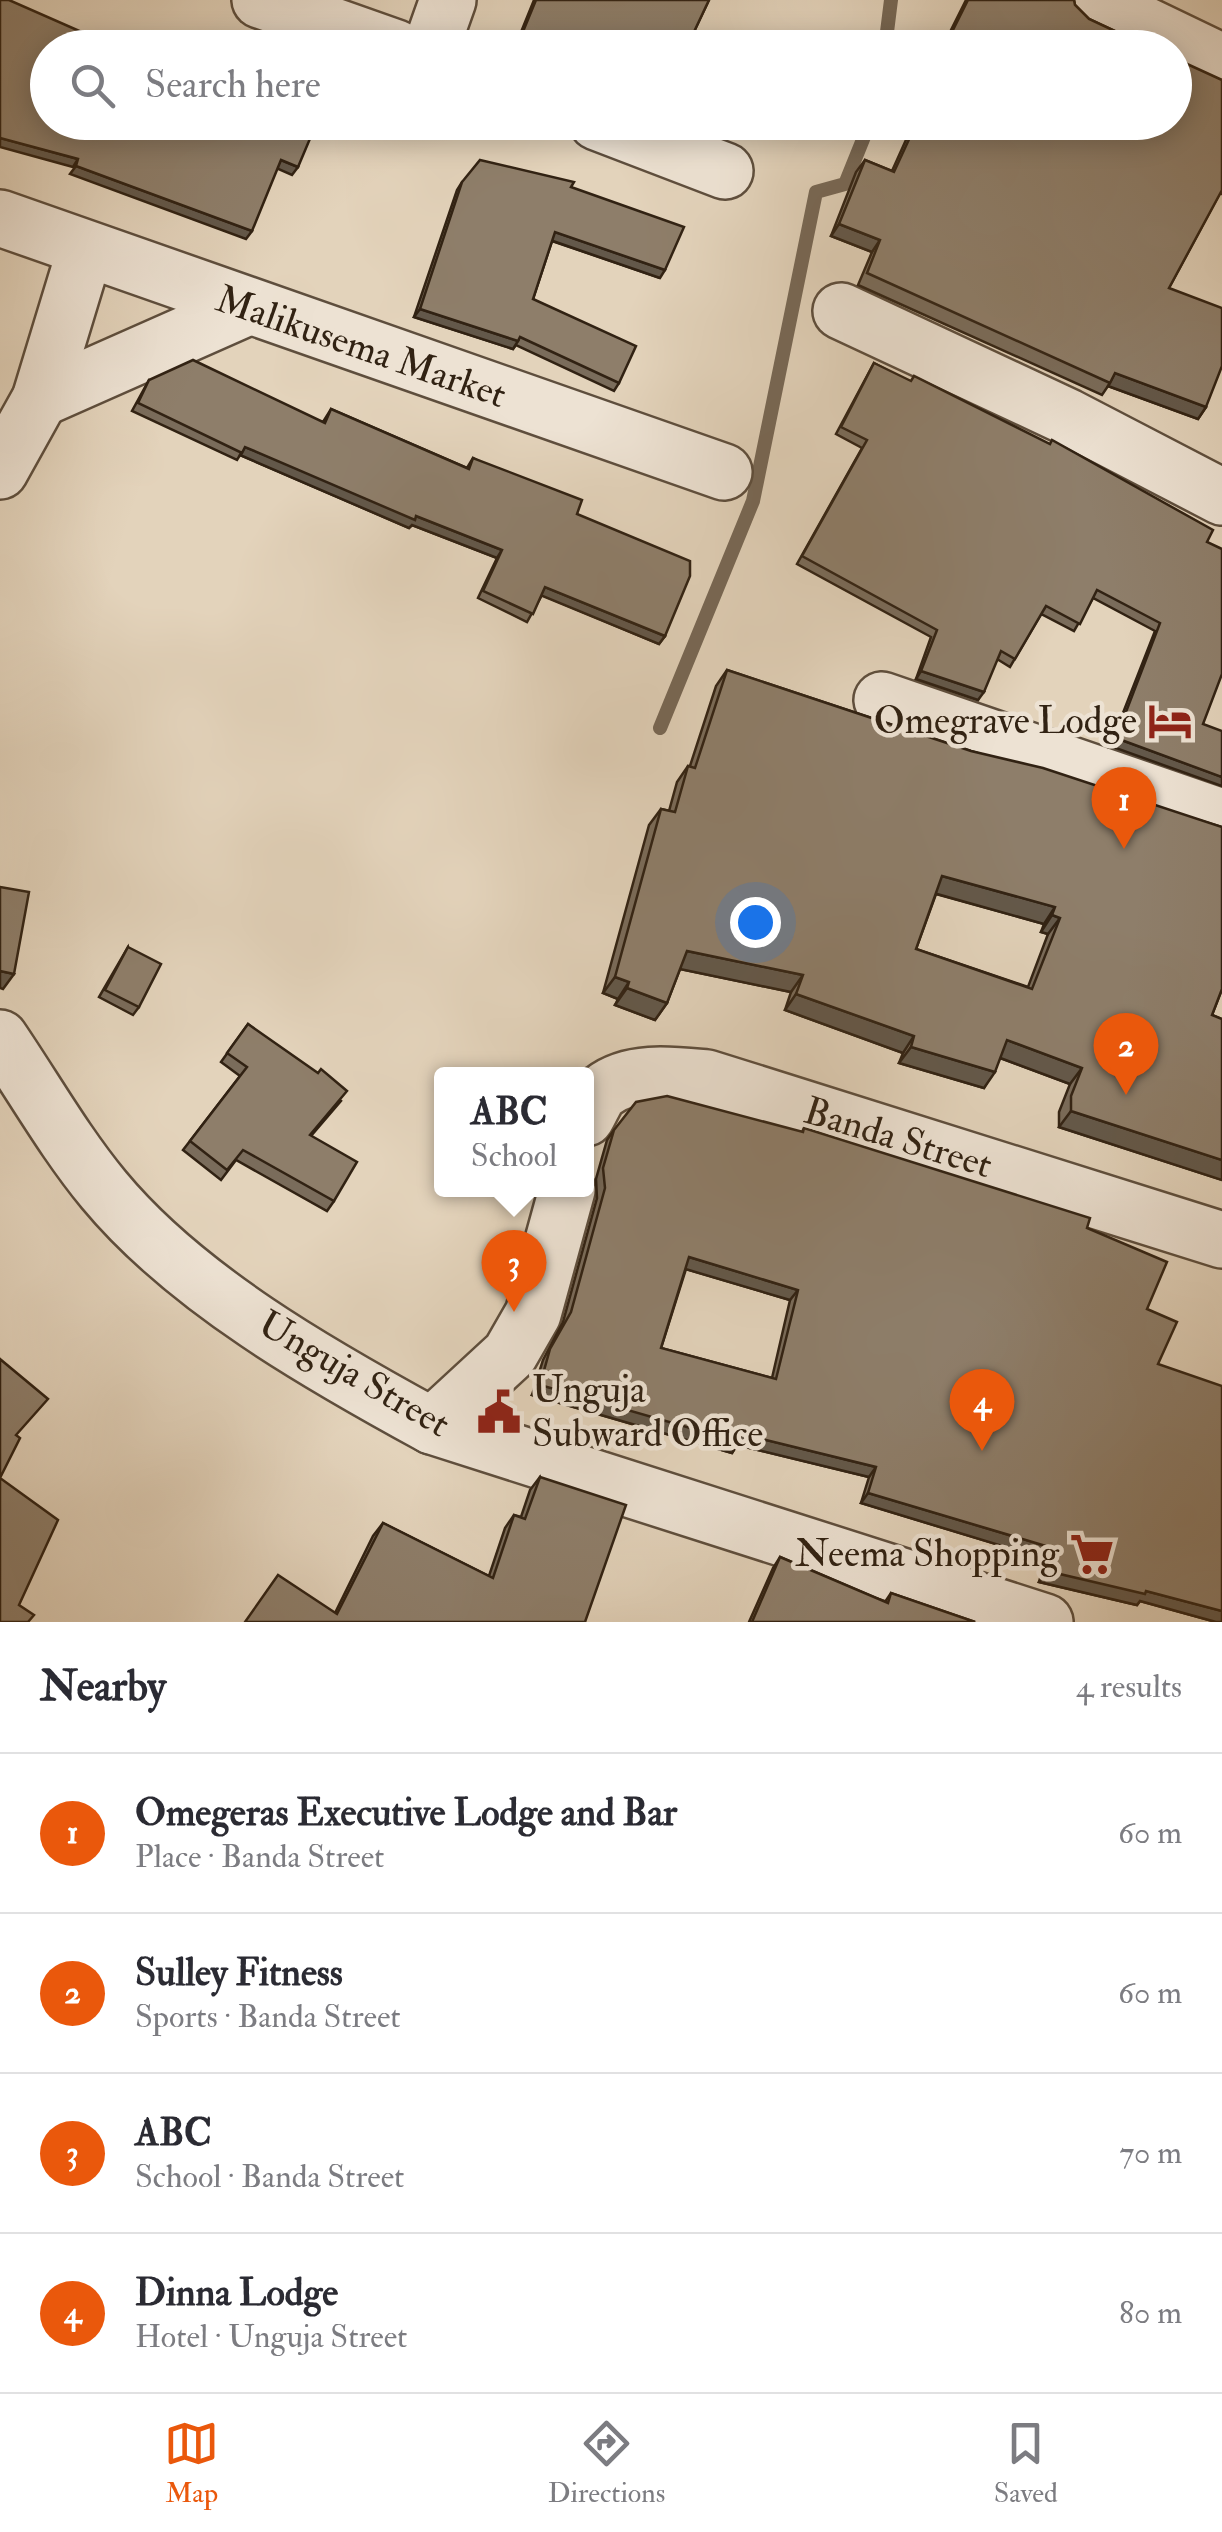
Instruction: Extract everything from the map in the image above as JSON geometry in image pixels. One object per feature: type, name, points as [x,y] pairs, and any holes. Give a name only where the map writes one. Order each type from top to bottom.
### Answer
[{"type":"street","points":[[260,0],[345,30]]},
{"type":"street","points":[[437,30],[448,0]]},
{"type":"street","points":[[1093,0],[1155,30]]},
{"type":"street","points":[[1192,48],[1222,62]]},
{"type":"street","points":[[644,140],[725,171]]},
{"type":"street","name":"Malikusema Market","points":[[0,218],[85,251],[724,472]]},
{"type":"street","points":[[0,471],[40,399],[85,251]]},
{"type":"street","points":[[40,399],[248,307]]},
{"type":"street","points":[[841,311],[1068,416],[1222,497]]},
{"type":"street","points":[[882,700],[1222,816]]},
{"type":"street","name":"Unguja Street","points":[[0,1038],[104,1190],[170,1255],[260,1322],[432,1426],[1045,1622]]},
{"type":"street","name":"Banda Street","points":[[594,1105],[602,1092],[631,1078],[668,1074],[707,1078],[1222,1240]]},
{"type":"street","points":[[432,1426],[510,1354],[533,1314],[565,1197]]},
{"type":"building","points":[[0,0],[9,0],[77,30],[30,30],[30,140],[309,140],[298,167],[281,160],[252,231],[76,166],[78,159],[0,138]]},
{"type":"building","points":[[536,0],[709,0],[695,30],[524,30]]},
{"type":"building","points":[[968,0],[1074,0],[1089,19],[1113,30],[953,30]]},
{"type":"building","points":[[1192,66],[1222,80],[1222,190],[1169,288],[1222,308],[1222,366],[1206,407],[1115,373],[1110,383],[867,273],[880,240],[839,224],[865,160],[894,172],[909,140],[1192,140]]},
{"type":"building","points":[[480,160],[574,182],[571,187],[684,227],[665,270],[555,232],[533,299],[636,346],[619,383],[520,337],[518,341],[420,309],[462,182]]},
{"type":"building","points":[[193,360],[325,423],[331,409],[469,469],[473,458],[582,500],[577,514],[690,561],[690,576],[665,636],[545,587],[533,614],[483,591],[502,550],[416,516],[415,520],[245,447],[242,453],[138,403],[149,380]]},
{"type":"building","points":[[874,363],[911,381],[914,376],[1050,444],[1052,440],[1213,530],[1207,542],[1222,549],[1222,674],[1203,724],[1222,731],[1222,777],[1116,738],[1160,623],[1097,590],[1080,624],[1046,606],[1015,659],[1001,651],[984,692],[921,671],[937,630],[802,556],[867,440],[841,427]]},
{"type":"building","points":[[727,670],[971,751],[1043,768],[1222,827],[1222,989],[1212,1015],[1222,1019],[1222,1160],[1071,1111],[1071,1096],[1082,1068],[1007,1040],[995,1072],[911,1047],[914,1036],[796,994],[803,975],[687,951],[667,1003],[627,988],[629,982],[615,977],[661,809],[675,812],[688,766],[695,768]],"holes":[[[942,876],[1055,907],[1052,915],[1060,918],[1032,989],[916,949]]]},
{"type":"building","points":[[0,887],[29,892],[14,974],[0,971]]},
{"type":"building","points":[[128,947],[161,964],[139,1007],[105,990]]},
{"type":"building","points":[[248,1024],[318,1073],[321,1069],[347,1091],[310,1135],[357,1162],[334,1201],[243,1150],[227,1170],[190,1141],[247,1067],[227,1053]]},
{"type":"building","points":[[667,1096],[803,1132],[804,1128],[1090,1218],[1087,1228],[1167,1262],[1147,1309],[1177,1322],[1158,1364],[1222,1386],[1222,1611],[1047,1571],[1053,1548],[868,1493],[876,1467],[742,1434],[739,1442],[540,1385],[550,1349],[571,1312],[605,1188],[603,1168],[614,1130],[636,1102]],"holes":[[[689,1257],[798,1290],[776,1379],[661,1348]]]},
{"type":"building","points":[[0,1359],[48,1399],[16,1435],[20,1438],[0,1478]]},
{"type":"building","points":[[540,1477],[626,1505],[585,1622],[245,1622],[278,1575],[337,1614],[383,1523],[493,1578],[514,1515],[525,1519]]},
{"type":"building","points":[[0,1478],[58,1520],[19,1605],[34,1615],[28,1622],[0,1622]]},
{"type":"building","points":[[780,1557],[888,1603],[891,1593],[975,1622],[752,1622]]},
{"type":"waterway","points":[[887,30],[891,0]]},
{"type":"waterway","points":[[660,728],[753,501],[816,192],[845,184],[863,140]]},
{"type":"place","name":"Omegrave Lodge","points":[[1170,721]]},
{"type":"place","name":"Omegeras Executive Lodge and Bar","points":[[1124,849]]},
{"type":"place","name":"Sulley Fitness","points":[[1126,1095]]},
{"type":"place","name":"ABC","points":[[514,1312]]},
{"type":"place","name":"Unguja Subward Office","points":[[499,1412]]},
{"type":"place","name":"Dinna Lodge","points":[[982,1451]]},
{"type":"place","name":"Neema Shopping","points":[[1092,1554]]}]
